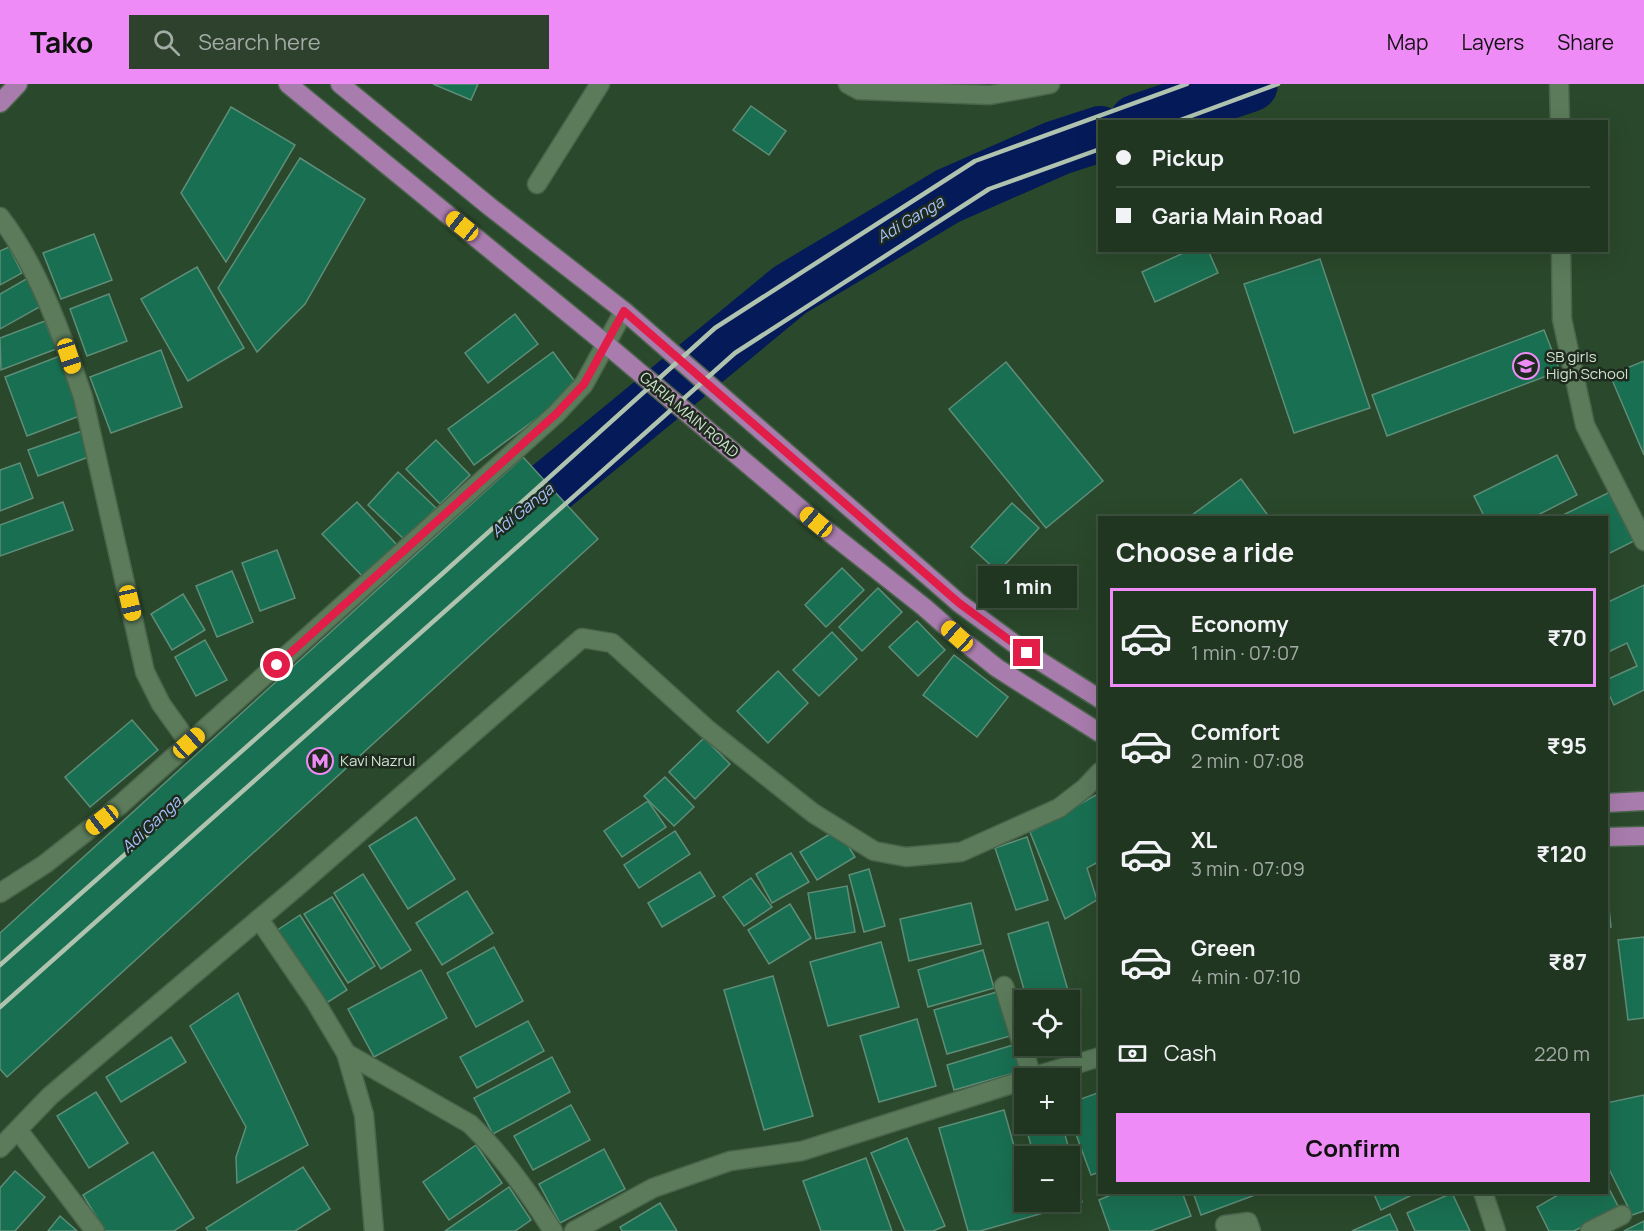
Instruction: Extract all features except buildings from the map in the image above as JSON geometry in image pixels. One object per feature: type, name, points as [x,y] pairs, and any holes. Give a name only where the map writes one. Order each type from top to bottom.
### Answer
[{"type":"main road","points":[[0,103],[18,84]]},
{"type":"main road","name":"GARIA MAIN ROAD","points":[[288,84],[607,345],[760,476],[997,668],[1098,732]]},
{"type":"main road","points":[[340,84],[489,206],[624,311],[959,603],[1027,653],[1098,698]]},
{"type":"main road","points":[[1608,802],[1644,801]]},
{"type":"main road","points":[[1608,837],[1644,836]]},
{"type":"street","points":[[537,184],[600,84]]},
{"type":"street","points":[[848,84],[859,90],[990,95],[1050,84]]},
{"type":"street","points":[[1559,84],[1560,120]]},
{"type":"street","points":[[0,217],[14,235],[69,356],[83,397],[145,672],[160,704],[189,743]]},
{"type":"street","points":[[1562,252],[1562,319],[1585,425],[1644,541]]},
{"type":"street","points":[[0,893],[45,864],[120,805],[556,414],[584,384],[624,311]]},
{"type":"street","points":[[0,1148],[50,1096],[259,919],[582,638],[612,643],[707,729],[813,813],[874,850],[906,857],[961,852],[1059,808],[1085,788],[1098,774]]},
{"type":"street","points":[[259,919],[315,1000],[346,1053],[364,1115],[374,1231]]},
{"type":"street","points":[[1004,986],[1025,1068]]},
{"type":"street","points":[[346,1053],[470,1124],[485,1138],[535,1202],[553,1231]]},
{"type":"street","points":[[1064,1068],[1098,1058]]},
{"type":"street","points":[[574,1231],[652,1188],[730,1161],[802,1151],[1014,1083]]},
{"type":"street","points":[[18,1130],[95,1231]]},
{"type":"street","points":[[1484,1194],[1496,1231]]},
{"type":"street","points":[[1590,1231],[1622,1215]]},
{"type":"street","points":[[1225,1225],[1248,1222],[1251,1231]]},
{"type":"waterway","name":"Adi Ganga","points":[[1143,120],[1250,84]]},
{"type":"waterway","name":"Adi Ganga","points":[[491,536],[790,290],[948,196],[1057,148],[1098,135]]},
{"type":"railway","points":[[0,965],[442,574],[715,328],[975,161],[1187,84]]},
{"type":"railway","points":[[1180,120],[1278,84]]},
{"type":"railway","points":[[0,1007],[735,353],[989,189],[1098,150]]},
{"type":"place","name":"SB girls High School","points":[[1526,366]]},
{"type":"place","name":"Kavi Nazrul","points":[[320,761]]},
{"type":"route","points":[[277,665],[556,414],[584,384],[624,311],[959,603],[1027,653]]}]
